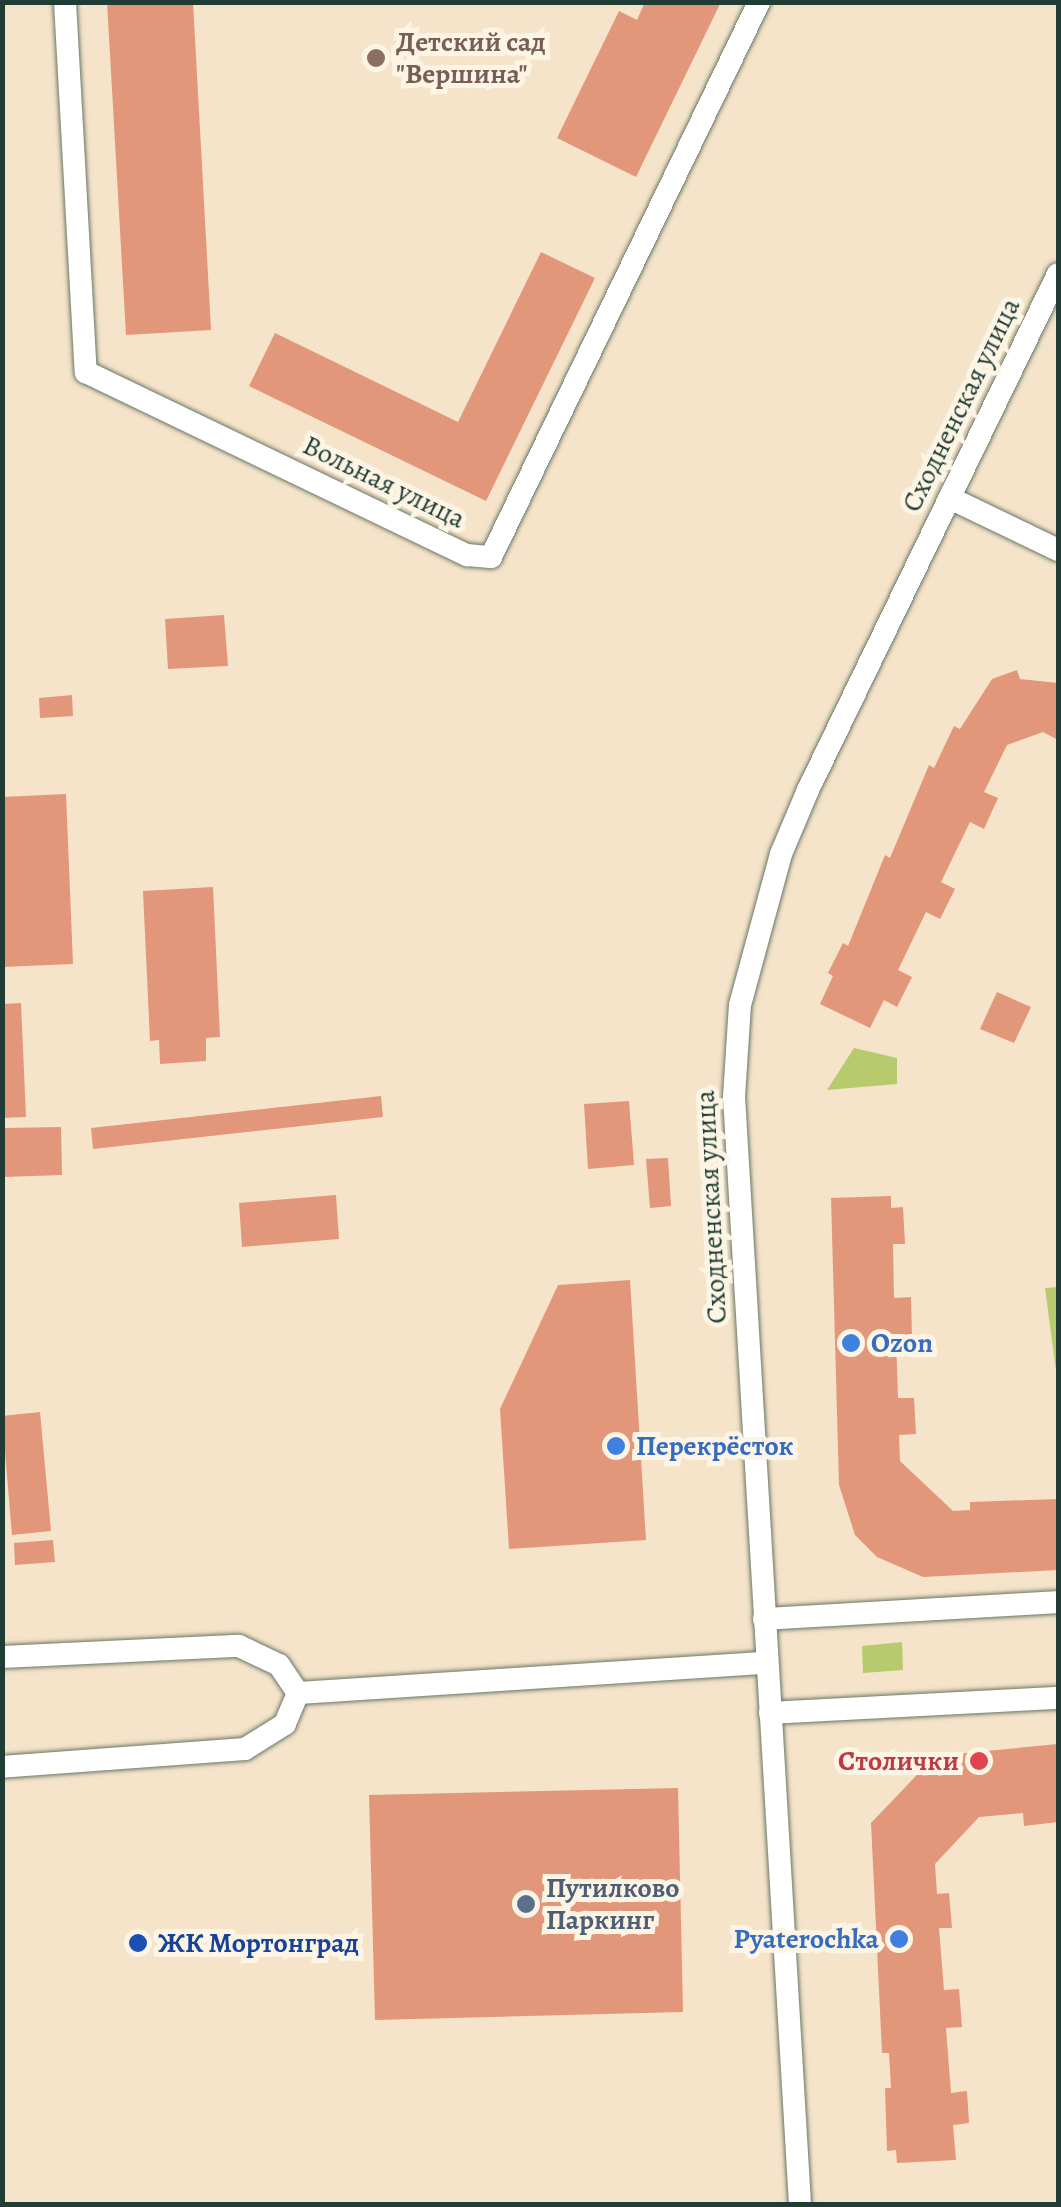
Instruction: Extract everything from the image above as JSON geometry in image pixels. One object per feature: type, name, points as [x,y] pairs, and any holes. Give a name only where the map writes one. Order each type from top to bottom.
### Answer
[{"type":"street","name":"Вольная улица","points":[[64,2],[86,372],[468,555],[491,557],[759,2]]},
{"type":"street","name":"Сходненская улица","points":[[800,2204],[734,1097],[740,1004],[801,806],[1058,274]]},
{"type":"street","points":[[950,498],[1058,550]]},
{"type":"street","points":[[764,1619],[1058,1602]]},
{"type":"street","points":[[2,1658],[239,1646],[279,1665],[298,1692]]},
{"type":"street","points":[[298,1692],[766,1663]]},
{"type":"street","points":[[2,1767],[245,1749],[285,1724],[298,1692]]},
{"type":"street","points":[[770,1713],[1058,1698]]},
{"type":"green space","points":[[854,1048],[897,1058],[897,1084],[827,1090]]},
{"type":"green space","points":[[1058,1287],[1058,1386],[1045,1288]]},
{"type":"green space","points":[[902,1642],[903,1670],[863,1673],[862,1646]]},
{"type":"building","points":[[107,2],[193,2],[211,330],[126,335]]},
{"type":"building","points":[[645,2],[721,2],[636,177],[557,138],[619,11],[637,20]]},
{"type":"building","points":[[541,252],[595,278],[486,501],[249,386],[275,333],[458,422]]},
{"type":"building","points":[[224,615],[228,666],[168,669],[165,619]]},
{"type":"building","points":[[1017,670],[1020,679],[1058,683],[1058,740],[1043,732],[1007,745],[984,792],[998,798],[984,829],[970,822],[941,882],[955,889],[940,919],[926,912],[898,970],[912,977],[897,1007],[884,1000],[870,1028],[820,1004],[833,976],[828,973],[843,943],[848,946],[885,855],[890,858],[929,765],[934,768],[954,726],[960,729],[992,679]]},
{"type":"building","points":[[72,695],[73,716],[40,718],[39,698]]},
{"type":"building","points":[[66,794],[73,964],[2,967],[2,797]]},
{"type":"building","points":[[213,887],[220,1037],[206,1038],[206,1061],[160,1064],[159,1040],[150,1041],[143,891]]},
{"type":"building","points":[[997,992],[1031,1007],[1014,1043],[980,1029]]},
{"type":"building","points":[[21,1003],[26,1117],[2,1118],[2,1004]]},
{"type":"building","points":[[381,1096],[383,1117],[93,1149],[91,1128]]},
{"type":"building","points":[[629,1101],[634,1165],[588,1169],[584,1104]]},
{"type":"building","points":[[61,1127],[62,1175],[3,1177],[2,1128]]},
{"type":"building","points":[[668,1158],[671,1206],[650,1208],[646,1159]]},
{"type":"building","points":[[336,1195],[339,1239],[242,1247],[239,1203]]},
{"type":"building","points":[[891,1196],[891,1208],[903,1207],[905,1244],[893,1244],[894,1298],[911,1297],[912,1336],[896,1336],[898,1398],[914,1398],[916,1434],[899,1435],[900,1461],[953,1511],[970,1510],[970,1502],[1058,1499],[1058,1570],[923,1577],[877,1557],[855,1535],[839,1485],[831,1198]]},
{"type":"building","points":[[630,1280],[646,1540],[509,1549],[500,1409],[558,1285]]},
{"type":"building","points":[[40,1412],[51,1531],[12,1535],[2,1416]]},
{"type":"building","points":[[53,1540],[55,1562],[15,1565],[14,1543]]},
{"type":"building","points":[[1058,1744],[1058,1822],[1024,1826],[1023,1813],[979,1817],[935,1864],[937,1894],[949,1893],[952,1928],[939,1928],[944,1990],[959,1989],[962,2027],[946,2028],[951,2093],[967,2091],[969,2123],[953,2125],[956,2160],[897,2163],[896,2150],[887,2151],[885,2088],[891,2088],[889,2053],[882,2053],[871,1823],[935,1756]]},
{"type":"building","name":"Путилково Паркинг","points":[[678,1788],[683,2012],[375,2020],[369,1795]]},
{"type":"place","name":"Детский сад \"Вершина\"","points":[[376,58]]},
{"type":"place","name":"Ozon","points":[[851,1343]]},
{"type":"place","name":"Перекрёсток","points":[[616,1446]]},
{"type":"place","name":"Столички","points":[[979,1761]]},
{"type":"place","name":"Путилково Паркинг","points":[[526,1904]]},
{"type":"place","name":"Pyaterochka","points":[[899,1939]]},
{"type":"place","name":"ЖК Мортонград","points":[[138,1943]]}]
